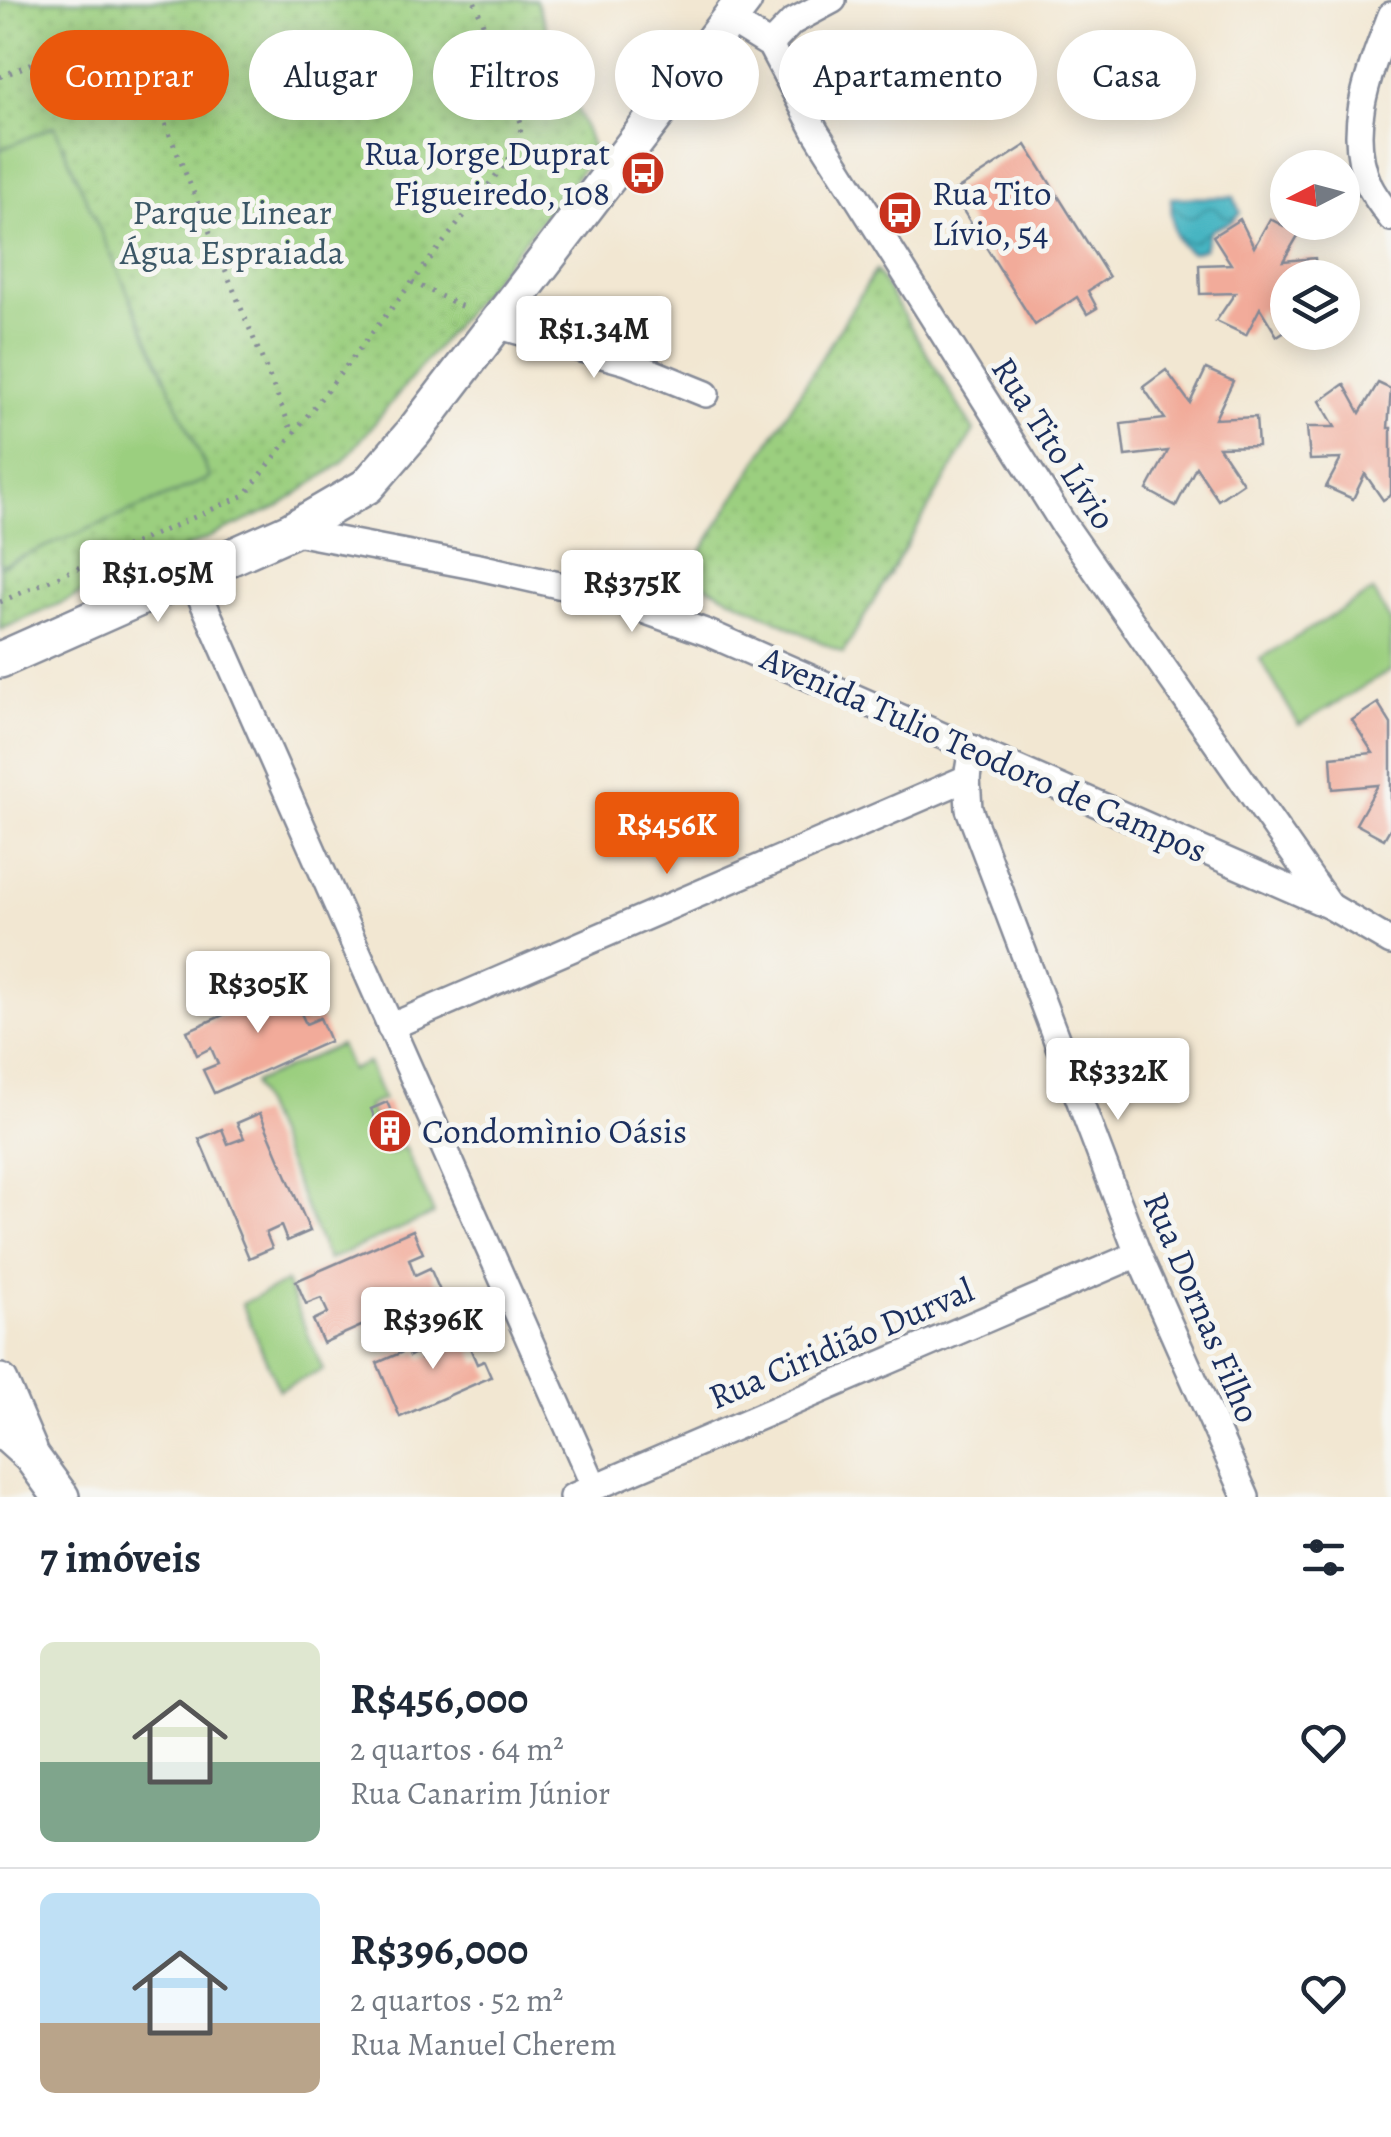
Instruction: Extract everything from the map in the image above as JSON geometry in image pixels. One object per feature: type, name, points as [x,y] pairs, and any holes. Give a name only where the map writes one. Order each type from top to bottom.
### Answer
[{"type":"street","points":[[0,660],[290,531],[367,486],[413,433],[736,10],[770,45],[792,22],[834,0]]},
{"type":"street","points":[[1391,15],[1359,115],[1360,149],[1369,184],[1391,218]]},
{"type":"street","name":"Rua Tito Lívio","points":[[770,45],[816,132],[1062,522],[1330,906]]},
{"type":"street","points":[[496,325],[628,362],[706,394]]},
{"type":"street","name":"Avenida Tulio Teodoro de Campos","points":[[290,531],[479,566],[598,594],[708,633],[1330,906],[1391,942]]},
{"type":"street","points":[[191,575],[390,1027],[583,1492]]},
{"type":"street","name":"Rua Dornas Filho","points":[[972,748],[967,778],[970,809],[1138,1254],[1246,1497]]},
{"type":"street","points":[[390,1027],[967,778]]},
{"type":"street","name":"Rua Ciridião Durval","points":[[583,1492],[1138,1254]]},
{"type":"street","points":[[0,1382],[16,1459]]},
{"type":"street","points":[[0,1428],[16,1459],[60,1497]]},
{"type":"path","points":[[0,602],[245,495],[515,151],[522,125],[474,0]]},
{"type":"path","points":[[0,77],[77,44],[125,45],[150,87],[293,434]]},
{"type":"path","points":[[412,282],[496,325]]},
{"type":"green space","name":"Parque Linear Água Espraiada","points":[[0,0],[536,0],[547,30],[433,30],[433,120],[582,120],[595,154],[342,463],[278,507],[0,630]]},
{"type":"green space","points":[[54,126],[210,478],[0,566],[0,150]]},
{"type":"green space","points":[[876,270],[974,431],[843,653],[686,576]]},
{"type":"green space","points":[[1373,591],[1391,622],[1391,670],[1299,725],[1260,659]]},
{"type":"green space","points":[[340,1045],[351,1070],[368,1063],[383,1099],[368,1106],[389,1154],[405,1147],[434,1214],[328,1260],[253,1083]]},
{"type":"green space","points":[[286,1282],[323,1370],[279,1390],[242,1304]]},
{"type":"water","points":[[1234,197],[1240,213],[1210,231],[1204,249],[1192,253],[1180,243],[1174,230],[1171,198]]},
{"type":"building","points":[[1026,145],[1109,277],[1088,291],[1097,308],[1087,314],[1077,297],[1035,325],[952,193]]},
{"type":"building","points":[[1240,219],[1254,247],[1270,219],[1270,240],[1295,240],[1284,260],[1270,260],[1270,324],[1260,308],[1246,335],[1216,321],[1235,293],[1200,294],[1199,265],[1231,264],[1213,236]]},
{"type":"building","points":[[1206,369],[1233,381],[1215,419],[1256,417],[1258,446],[1219,447],[1243,483],[1218,500],[1196,467],[1176,506],[1147,490],[1168,451],[1125,456],[1121,424],[1165,419],[1143,387],[1166,370],[1190,403]]},
{"type":"building","points":[[1378,383],[1391,389],[1391,495],[1383,500],[1365,474],[1353,499],[1326,487],[1341,459],[1310,460],[1307,427],[1335,427],[1320,401],[1344,384],[1360,413]]},
{"type":"building","points":[[1378,703],[1391,724],[1391,827],[1384,839],[1356,824],[1378,785],[1333,789],[1331,757],[1373,753],[1352,720]]},
{"type":"building","points":[[303,980],[314,1003],[299,1009],[306,1024],[320,1018],[330,1041],[214,1093],[203,1070],[218,1064],[211,1048],[197,1055],[187,1031]]},
{"type":"building","name":"Condomìnio Oásis","points":[[387,1102],[405,1143],[388,1150],[371,1109]]},
{"type":"building","points":[[260,1113],[310,1231],[287,1241],[281,1226],[266,1233],[272,1248],[249,1258],[199,1139],[222,1129],[228,1144],[244,1138],[237,1123]]},
{"type":"building","points":[[413,1230],[423,1253],[409,1259],[415,1275],[430,1268],[440,1291],[323,1343],[313,1320],[328,1313],[321,1298],[306,1304],[296,1281]]},
{"type":"building","points":[[469,1323],[476,1339],[468,1343],[477,1364],[484,1361],[491,1377],[400,1417],[377,1363],[407,1350],[410,1356],[418,1352],[421,1359],[436,1353],[432,1345],[441,1341],[438,1336]]},
{"type":"place","name":"Rua Jorge Duprat Figueiredo, 108","points":[[643,173]]},
{"type":"place","name":"Rua Tito Lívio, 54","points":[[900,213]]},
{"type":"place","name":"Condomìnio Oásis","points":[[390,1131]]}]
